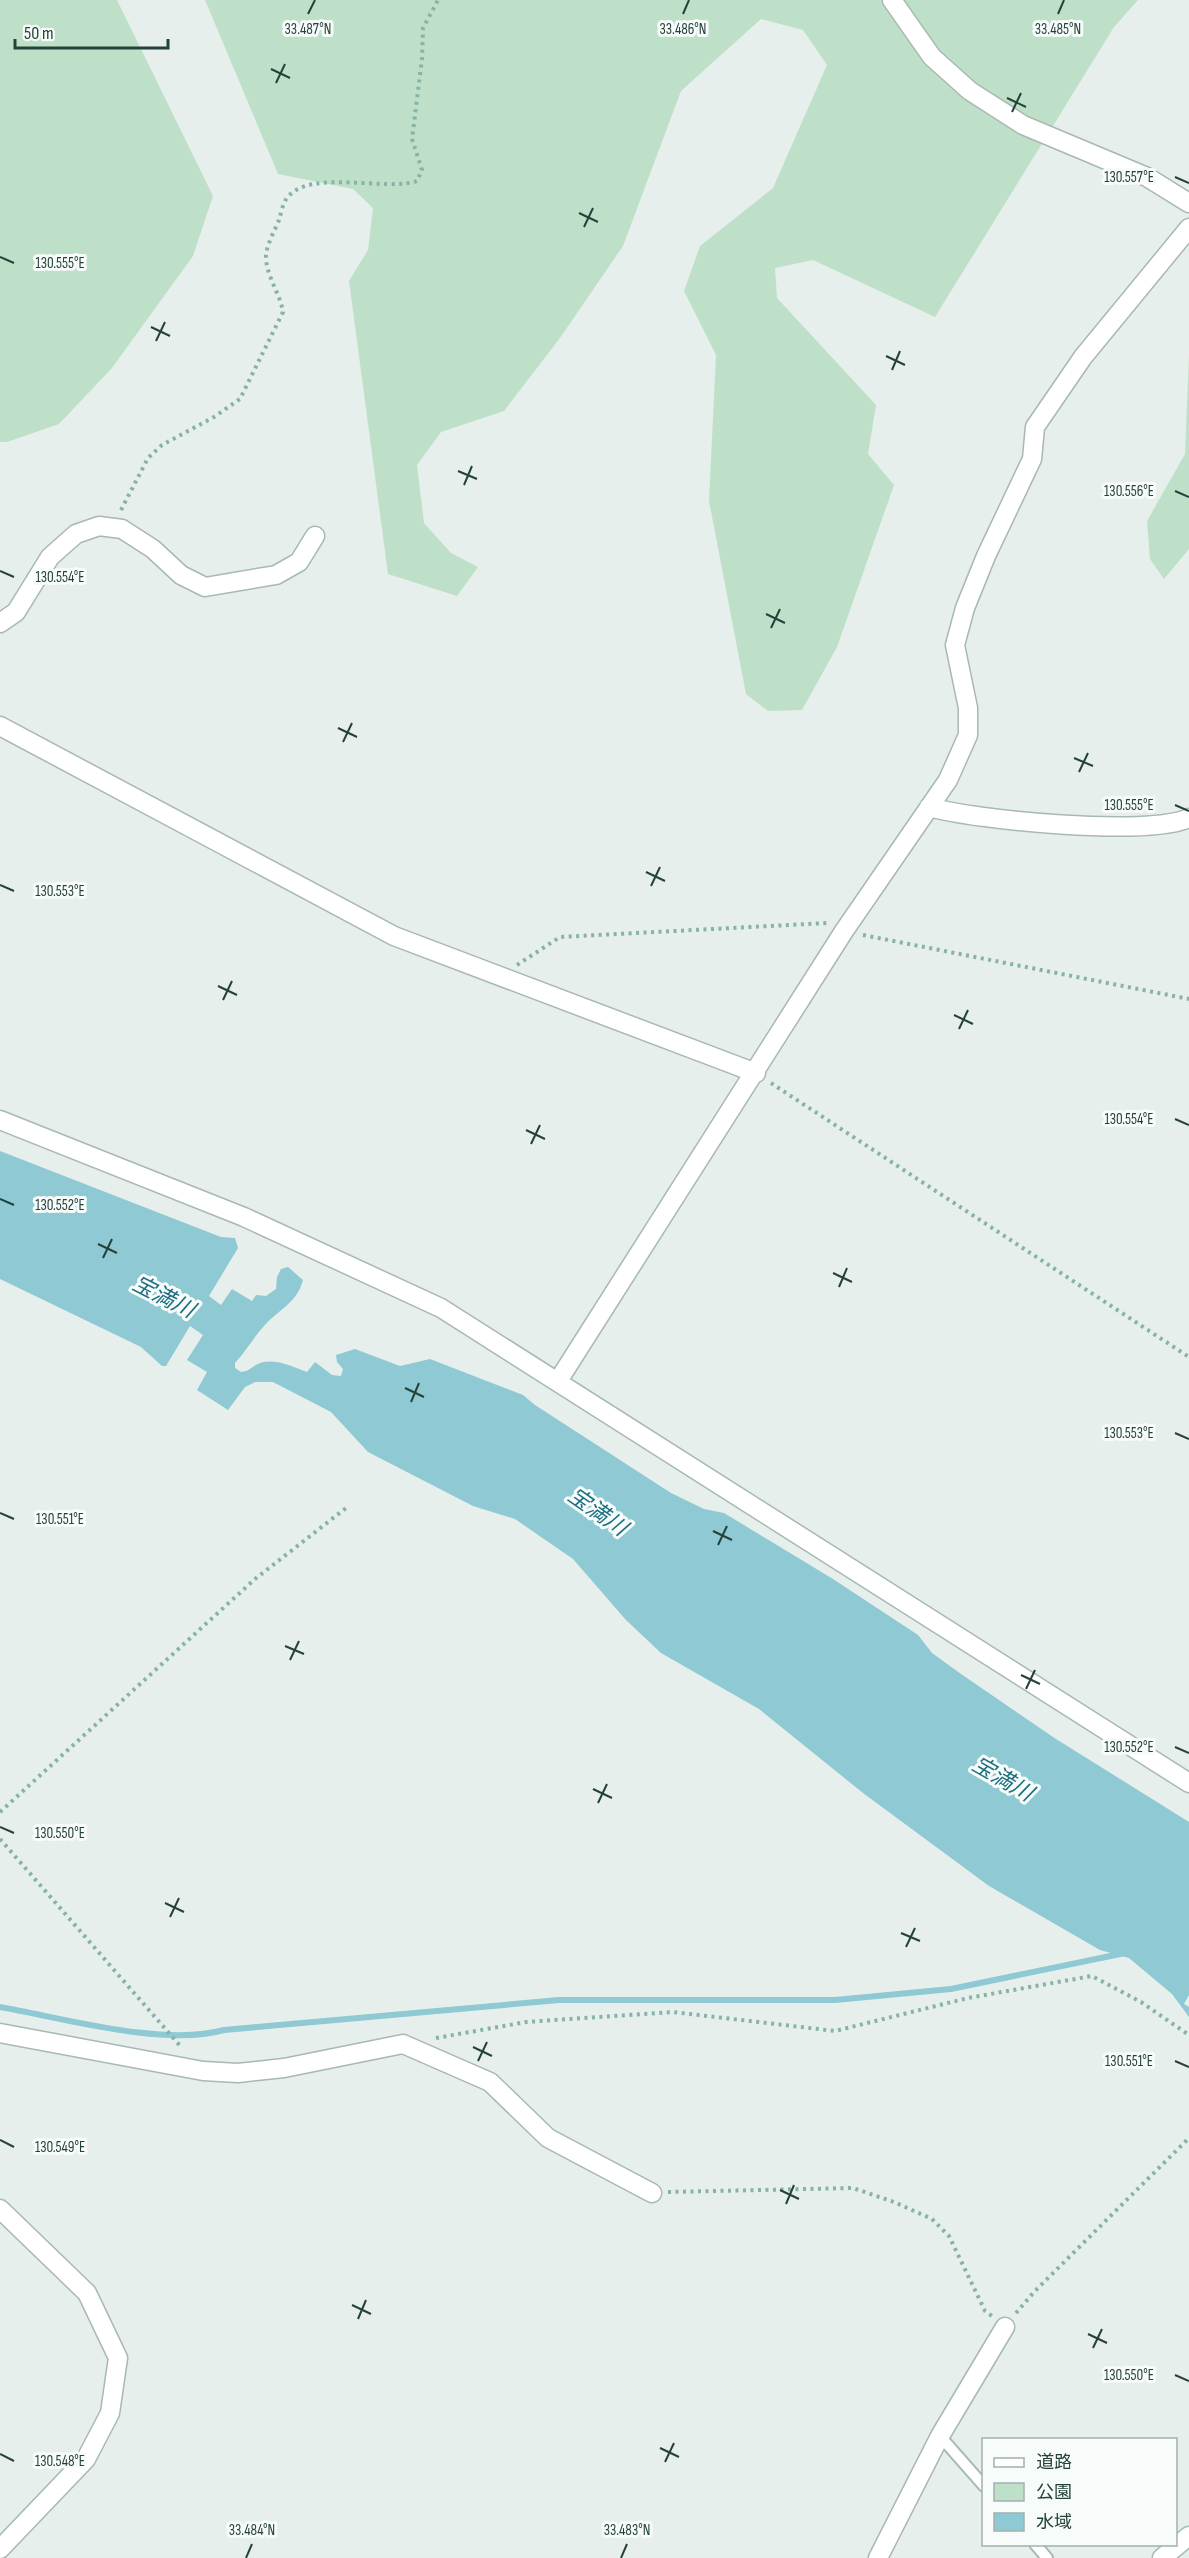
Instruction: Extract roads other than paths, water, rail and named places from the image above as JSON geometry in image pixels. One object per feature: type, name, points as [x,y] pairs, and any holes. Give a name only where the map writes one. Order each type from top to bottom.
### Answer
[{"type":"street","points":[[892,0],[932,57],[970,91],[1023,125],[1147,177],[1189,203]]},
{"type":"street","points":[[558,1381],[756,1073],[844,931],[948,780],[968,735],[968,708],[955,645],[965,608],[986,556],[1032,459],[1035,427],[1083,357],[1189,228]]},
{"type":"street","points":[[0,623],[16,612],[50,557],[76,534],[99,526],[122,529],[153,549],[180,575],[205,587],[276,575],[299,562],[315,536]]},
{"type":"street","points":[[0,726],[394,936],[756,1073]]},
{"type":"street","points":[[929,807],[946,812],[1027,822],[1155,826],[1189,818]]},
{"type":"street","points":[[0,1120],[244,1217],[441,1308],[1189,1783]]},
{"type":"street","points":[[0,2033],[202,2071],[238,2073],[284,2068],[403,2043],[490,2082],[548,2138],[652,2193]]},
{"type":"street","points":[[0,2209],[87,2293],[101,2318],[118,2358],[110,2413],[86,2459],[0,2549]]},
{"type":"street","points":[[878,2558],[940,2436],[1005,2327]]},
{"type":"street","points":[[1177,2546],[1189,2536]]},
{"type":"street","points":[[1162,2558],[1177,2546]]},
{"type":"lane","points":[[940,2436],[982,2484]]},
{"type":"lane","points":[[1037,2546],[1047,2558]]},
{"type":"water","name":"宝満川","points":[[0,1151],[221,1237],[235,1238],[238,1248],[209,1296],[221,1305],[232,1289],[252,1301],[256,1295],[266,1296],[276,1289],[277,1277],[281,1269],[288,1267],[303,1280],[292,1300],[264,1326],[235,1363],[235,1368],[241,1372],[258,1364],[270,1362],[307,1372],[315,1362],[332,1375],[341,1376],[343,1369],[337,1362],[336,1355],[355,1349],[400,1366],[430,1359],[523,1395],[671,1493],[704,1509],[724,1513],[833,1579],[918,1635],[932,1653],[1056,1739],[1189,1822],[1189,1995],[1184,2004],[1189,2007],[1189,2017],[1172,1994],[1129,1958],[1100,1950],[989,1886],[863,1793],[759,1709],[661,1653],[626,1620],[573,1559],[515,1519],[473,1506],[368,1452],[331,1412],[273,1382],[255,1382],[245,1387],[228,1410],[197,1390],[207,1372],[187,1360],[203,1335],[190,1326],[166,1366],[162,1366],[141,1347],[0,1279]]},
{"type":"waterway","points":[[0,2007],[113,2029],[172,2035],[199,2034],[559,2000],[835,2000],[951,1989],[1125,1953]]}]
